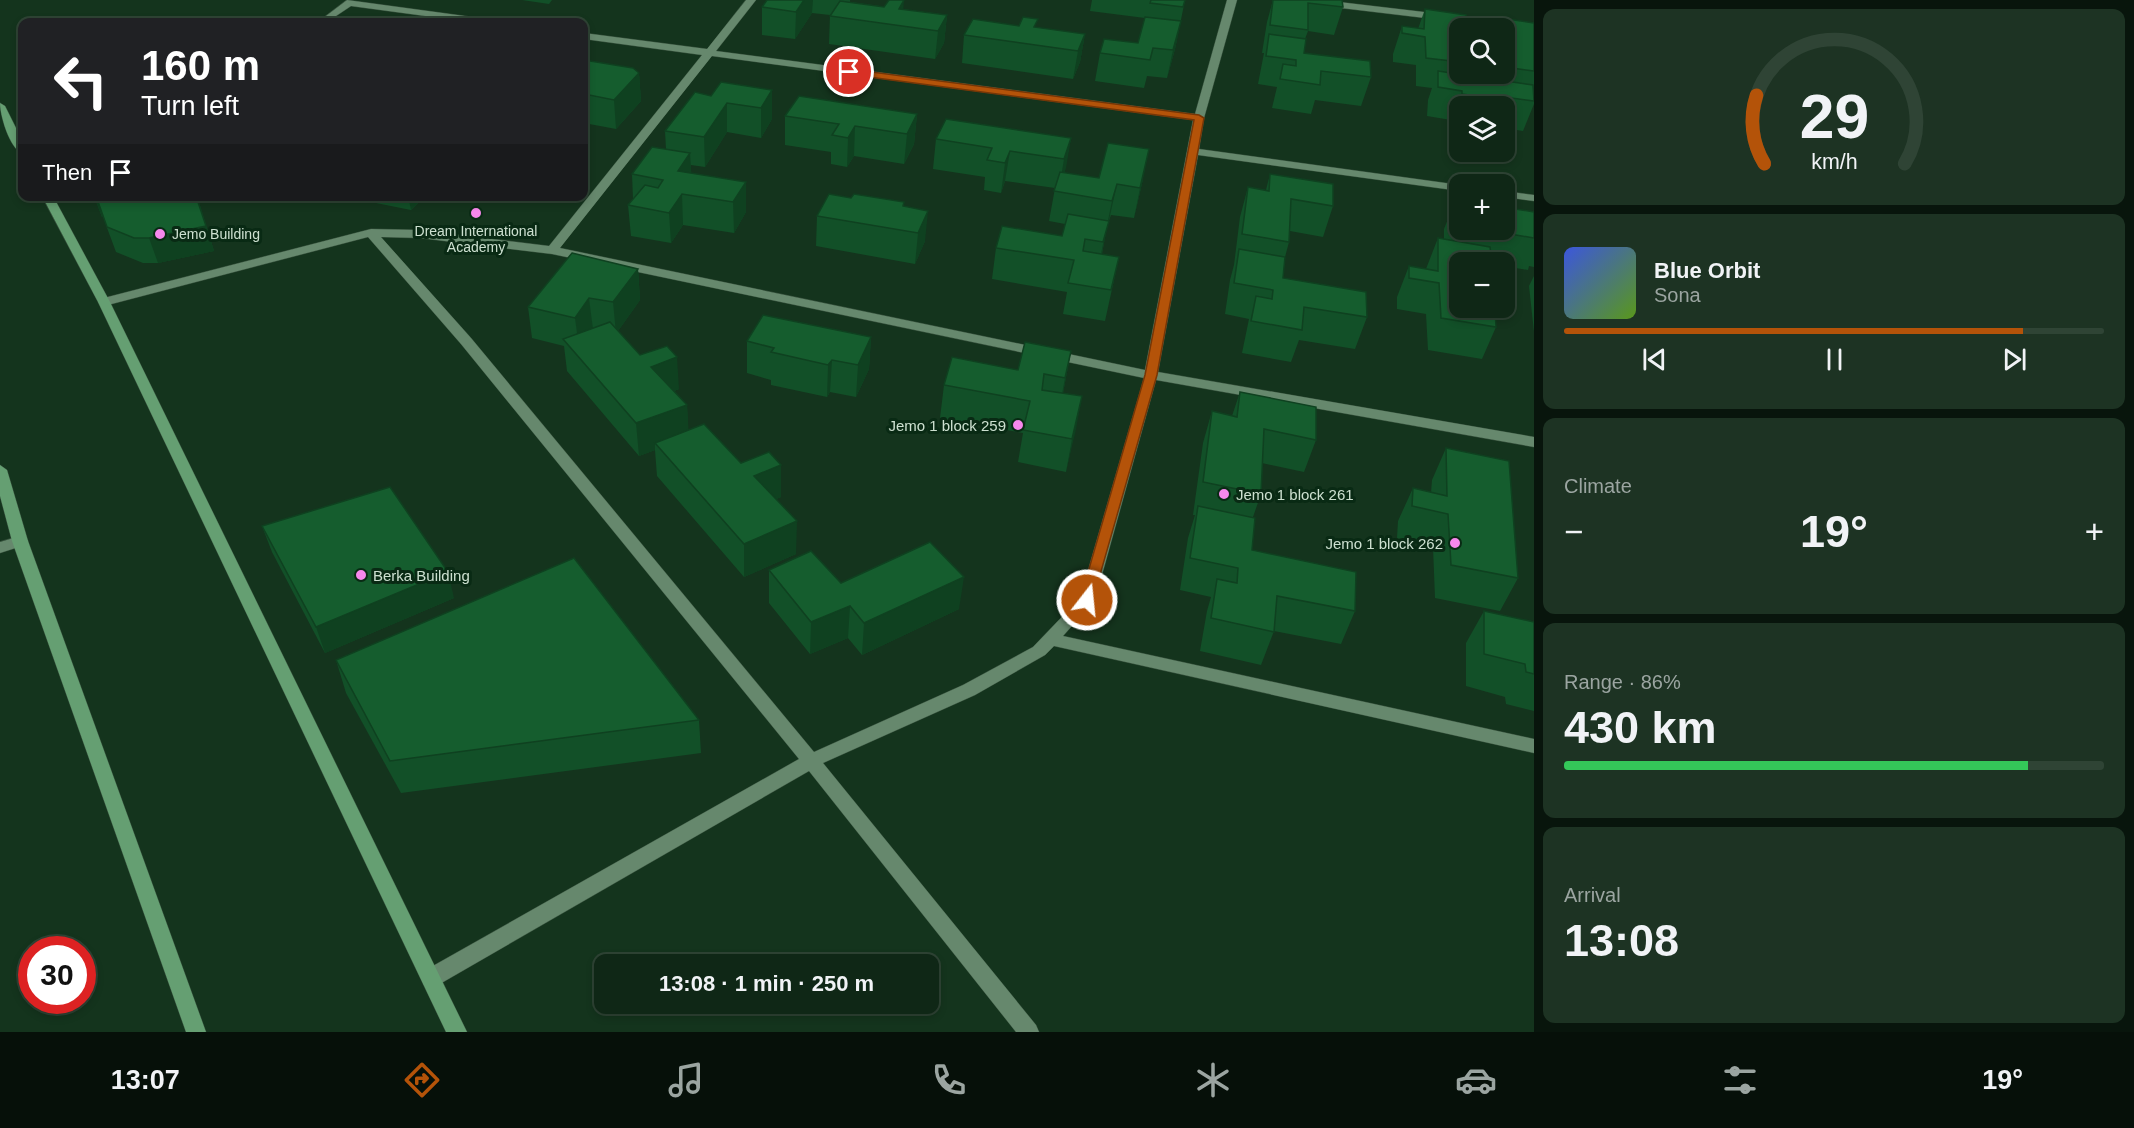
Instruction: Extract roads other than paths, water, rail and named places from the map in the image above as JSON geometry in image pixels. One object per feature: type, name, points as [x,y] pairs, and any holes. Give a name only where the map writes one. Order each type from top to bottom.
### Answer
[{"type":"main road","points":[[0,106],[18,142]]},
{"type":"main road","points":[[50,201],[104,302],[457,1032]]},
{"type":"main road","points":[[0,470],[20,541],[196,1032]]},
{"type":"street","points":[[552,250],[751,0]]},
{"type":"street","points":[[431,978],[811,761],[969,690],[1039,651],[1087,600],[1151,375],[1199,118],[1232,0]]},
{"type":"street","points":[[1299,0],[1534,28]]},
{"type":"street","points":[[328,18],[351,2],[460,18]]},
{"type":"street","points":[[588,37],[1199,118]]},
{"type":"street","points":[[1193,151],[1449,186]]},
{"type":"street","points":[[1515,195],[1534,198]]},
{"type":"street","points":[[371,233],[466,341],[811,761],[1029,1032]]},
{"type":"street","points":[[104,302],[371,233],[420,234],[552,250],[1151,375],[1534,442]]},
{"type":"street","points":[[0,548],[20,541]]},
{"type":"street","points":[[1051,639],[1534,746]]},
{"type":"place","name":"Dream International Academy","points":[[476,213]]},
{"type":"place","name":"Jemo Building","points":[[160,234]]},
{"type":"place","name":"Jemo 1 block 259","points":[[1018,425]]},
{"type":"place","name":"Jemo 1 block 261","points":[[1224,494]]},
{"type":"place","name":"Jemo 1 block 262","points":[[1455,543]]},
{"type":"place","name":"Berka Building","points":[[361,575]]}]
